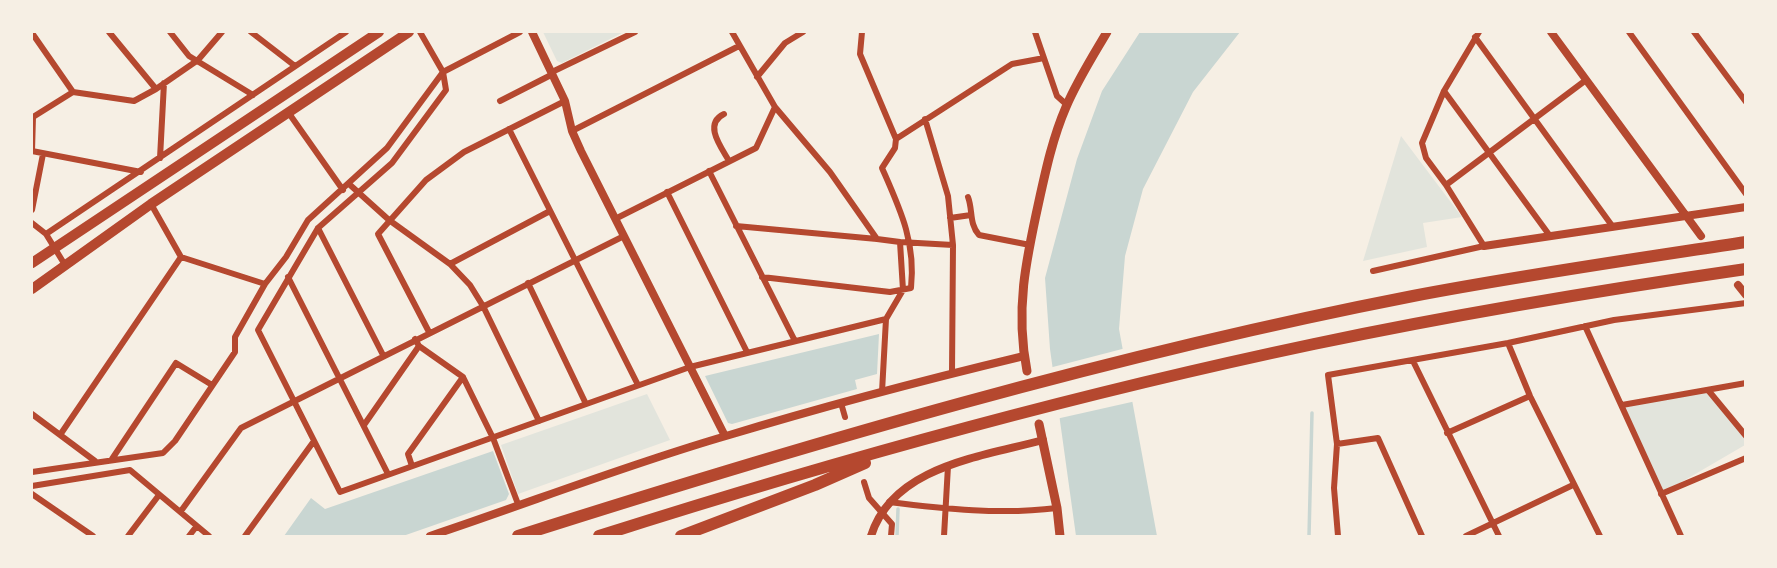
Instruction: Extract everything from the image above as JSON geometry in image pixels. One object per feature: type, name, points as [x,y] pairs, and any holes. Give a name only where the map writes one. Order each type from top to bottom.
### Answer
[{"type":"highway","points":[[32,263],[376,32]]},
{"type":"highway","points":[[32,289],[151,204],[409,32]]},
{"type":"highway","points":[[519,537],[812,445],[1038,383],[1211,341],[1413,296],[1745,242]]},
{"type":"highway","points":[[599,537],[907,444],[1043,407],[1216,366],[1342,338],[1505,307],[1745,269]]},
{"type":"highway","points":[[681,537],[815,485],[907,444]]},
{"type":"main road","points":[[1027,371],[1020,307],[1030,245],[1051,149],[1067,104],[1107,32]]},
{"type":"main road","points":[[1039,424],[1057,508],[1060,537]]},
{"type":"street","points":[[32,32],[73,92]]},
{"type":"street","points":[[108,32],[156,89]]},
{"type":"street","points":[[170,32],[189,56],[253,95]]},
{"type":"street","points":[[141,172],[32,151],[33,117],[73,92],[134,101],[198,60],[222,32]]},
{"type":"street","points":[[251,32],[295,66]]},
{"type":"street","points":[[329,32],[338,37]]},
{"type":"street","points":[[47,234],[346,32]]},
{"type":"street","points":[[420,32],[443,72],[446,90],[392,163],[318,228],[258,330],[340,492],[690,367],[886,319]]},
{"type":"street","points":[[32,472],[163,453],[175,441],[235,352],[236,337],[265,284],[286,257],[308,220],[387,148],[443,72],[520,32]]},
{"type":"street","points":[[532,32],[565,101],[572,131],[725,436]]},
{"type":"street","points":[[500,101],[635,32]]},
{"type":"street","points":[[732,32],[775,107],[830,172],[877,239]]},
{"type":"street","points":[[757,77],[785,43],[803,32]]},
{"type":"street","points":[[762,277],[890,292],[911,288],[907,225],[882,168],[895,148],[896,139],[860,54],[862,32]]},
{"type":"street","points":[[1035,32],[1057,96],[1067,104]]},
{"type":"street","points":[[1551,32],[1701,236]]},
{"type":"street","points":[[1629,32],[1745,194]]},
{"type":"street","points":[[1695,32],[1745,102]]},
{"type":"street","points":[[1484,246],[1446,185],[1426,159],[1422,143],[1444,91],[1477,34],[1613,227]]},
{"type":"street","points":[[572,131],[739,46]]},
{"type":"street","points":[[896,139],[1012,64],[1044,58]]},
{"type":"street","points":[[1446,185],[1586,79]]},
{"type":"street","points":[[160,158],[164,83]]},
{"type":"street","points":[[1444,91],[1550,236]]},
{"type":"street","points":[[429,332],[379,234],[426,180],[464,152],[565,101]]},
{"type":"street","points":[[615,219],[756,148],[775,107]]},
{"type":"street","points":[[288,112],[343,190]]},
{"type":"street","points":[[724,114],[716,118],[713,124],[715,135],[729,161]]},
{"type":"street","points":[[925,119],[948,196],[953,244],[952,373]]},
{"type":"street","points":[[509,129],[639,385]]},
{"type":"street","points":[[32,210],[43,154]]},
{"type":"street","points":[[709,171],[795,341]]},
{"type":"street","points":[[349,184],[389,220],[450,264],[470,285],[539,421]]},
{"type":"street","points":[[667,192],[747,352]]},
{"type":"street","points":[[968,197],[974,229],[979,235],[1030,245]]},
{"type":"street","points":[[151,204],[181,257],[265,284]]},
{"type":"street","points":[[1373,271],[1484,246],[1745,207]]},
{"type":"street","points":[[450,264],[550,211]]},
{"type":"street","points":[[950,218],[971,215]]},
{"type":"street","points":[[32,223],[47,234],[65,265]]},
{"type":"street","points":[[737,226],[900,242],[953,244]]},
{"type":"street","points":[[318,228],[383,355]]},
{"type":"street","points":[[364,425],[417,343],[429,332],[624,236]]},
{"type":"street","points":[[881,392],[886,319],[903,290],[900,242]]},
{"type":"street","points":[[60,435],[181,257]]},
{"type":"street","points":[[288,277],[388,474]]},
{"type":"street","points":[[528,283],[586,404]]},
{"type":"street","points":[[1738,285],[1745,295]]},
{"type":"street","points":[[1338,537],[1334,488],[1338,444],[1328,375],[1508,343],[1614,320],[1745,303]]},
{"type":"street","points":[[1586,327],[1681,537]]},
{"type":"street","points":[[181,511],[241,428],[383,355],[417,343]]},
{"type":"street","points":[[417,343],[463,377],[494,438],[518,504]]},
{"type":"street","points":[[1508,343],[1530,396],[1600,537]]},
{"type":"street","points":[[430,537],[518,504],[725,436],[952,373],[1024,356]]},
{"type":"street","points":[[1413,361],[1499,537]]},
{"type":"street","points":[[112,459],[176,363],[212,384]]},
{"type":"street","points":[[412,466],[408,454],[463,377]]},
{"type":"street","points":[[1622,405],[1745,383]]},
{"type":"street","points":[[1708,390],[1745,436]]},
{"type":"street","points":[[1447,433],[1530,396]]},
{"type":"street","points":[[841,403],[845,417]]},
{"type":"street","points":[[32,414],[95,461]]},
{"type":"street","points":[[1338,444],[1378,438],[1422,537]]},
{"type":"street","points":[[871,537],[889,502],[926,474],[1042,440]]},
{"type":"street","points":[[245,537],[314,441]]},
{"type":"street","points":[[1661,494],[1745,458]]},
{"type":"street","points":[[103,460],[106,474]]},
{"type":"street","points":[[944,537],[948,466]]},
{"type":"street","points":[[32,486],[130,470],[209,537]]},
{"type":"street","points":[[864,482],[869,498],[892,524],[891,537]]},
{"type":"street","points":[[1465,537],[1573,485]]},
{"type":"street","points":[[32,494],[93,537]]},
{"type":"street","points":[[128,537],[159,495]]},
{"type":"street","points":[[889,502],[947,509],[1057,508]]},
{"type":"street","points":[[189,537],[196,527]]},
{"type":"shaded area","points":[[543,32],[624,32],[562,63],[557,61]]},
{"type":"shaded area","points":[[1140,32],[1240,32],[1193,92],[1143,189],[1125,256],[1119,329],[1157,536],[1076,536],[1050,349],[1045,278],[1077,159],[1102,91]]},
{"type":"shaded area","points":[[1401,136],[1462,217],[1423,223],[1427,247],[1363,261]]},
{"type":"shaded area","points":[[879,334],[877,374],[855,380],[857,389],[732,424],[728,423],[705,376]]},
{"type":"shaded area","points":[[1708,390],[1745,436],[1745,445],[1661,494],[1622,405]]},
{"type":"shaded area","points":[[647,394],[670,440],[518,494],[501,445]]},
{"type":"shaded area","points":[[493,451],[509,494],[506,500],[403,536],[284,536],[311,498],[325,509]]},
{"type":"pier","points":[[1126,348],[1136,401],[1056,419],[1049,368]]},
{"type":"waterway","points":[[1309,536],[1312,413]]},
{"type":"waterway","points":[[897,536],[898,509]]}]
